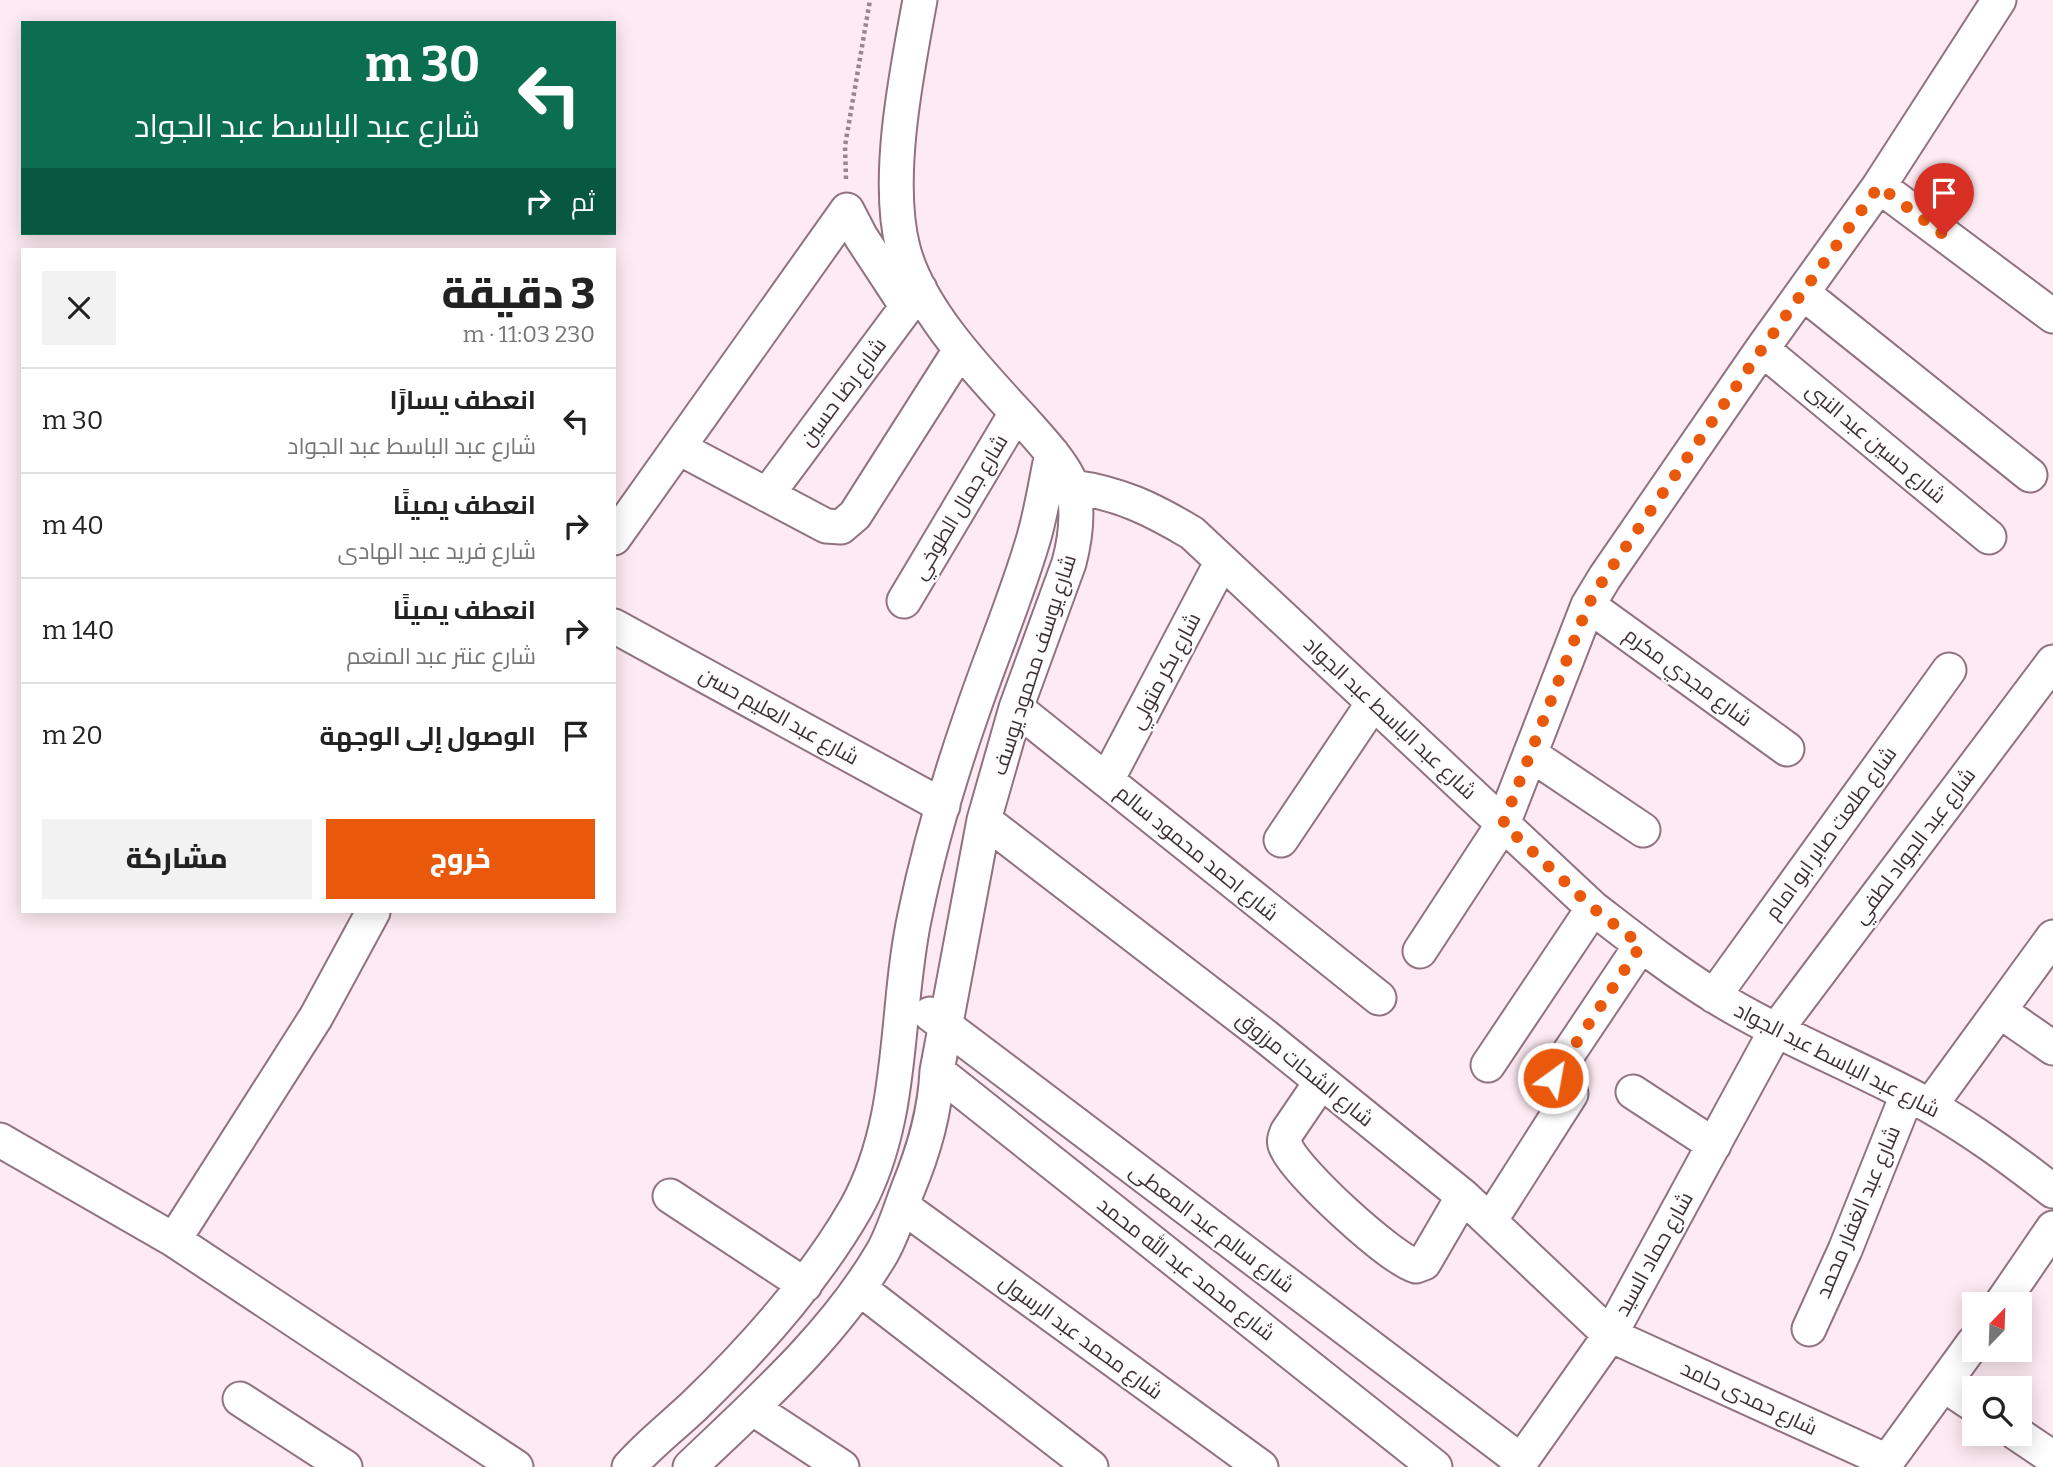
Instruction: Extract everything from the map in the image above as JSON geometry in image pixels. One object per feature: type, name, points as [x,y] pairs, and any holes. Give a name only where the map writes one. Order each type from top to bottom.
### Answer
[{"type":"street","name":"شارع يوسف محمود يوسف","points":[[690,1467],[807,1352],[859,1288],[883,1251],[902,1206],[924,1149],[936,1098],[937,1071],[984,820],[1016,708],[1069,563],[1076,526],[1073,487],[1052,453],[913,298],[896,198],[900,128],[919,0]]},
{"type":"street","points":[[1420,951],[1503,824],[1588,605],[1605,577],[1762,349],[1879,186],[1999,0]]},
{"type":"street","points":[[1879,186],[2053,316]]},
{"type":"street","points":[[616,535],[847,210],[861,237],[913,298]]},
{"type":"street","points":[[1803,293],[2030,475]]},
{"type":"street","name":"شارع رضا حسين","points":[[767,495],[913,298]]},
{"type":"street","name":"شارع حسين عبد النبى","points":[[1762,349],[1989,537]]},
{"type":"street","points":[[678,448],[826,526],[841,527],[855,515],[960,350]]},
{"type":"street","name":"شارع جمال الطوخي","points":[[904,601],[1016,413]]},
{"type":"street","points":[[629,1467],[695,1404],[805,1285],[856,1207],[877,1159],[890,1117],[903,994],[915,916],[943,806],[971,715],[1032,544],[1052,453]]},
{"type":"street","name":"شارع عبد الباسط عبد الجواد","points":[[1073,487],[1104,491],[1160,514],[1192,533],[1593,908],[1641,945],[1714,996],[1919,1101],[2008,1157],[2053,1191]]},
{"type":"street","name":"شارع بكر متولي","points":[[1107,780],[1222,561]]},
{"type":"street","name":"شارع مجدي مكرم","points":[[1588,605],[1787,748]]},
{"type":"street","name":"شارع عبد العليم حسن","points":[[616,627],[943,806]]},
{"type":"street","name":"شارع عبد الجواد لطفي","points":[[1776,1030],[2053,662]]},
{"type":"street","name":"شارع طلعت صابر ابو امام","points":[[1714,996],[1949,670]]},
{"type":"street","points":[[1281,840],[1373,703]]},
{"type":"street","name":"شارع احمد محمود سالم","points":[[1016,708],[1379,998]]},
{"type":"street","points":[[1530,754],[1643,830]]},
{"type":"street","name":"شارع الشحات مرزوق","points":[[984,820],[1321,1082],[1462,1196],[1610,1335]]},
{"type":"street","points":[[1488,1065],[1593,908]]},
{"type":"street","points":[[174,1240],[316,1017],[372,913]]},
{"type":"street","name":"شارع عبد الغفار محمد","points":[[1809,1329],[1919,1101],[2000,1012],[2053,937]]},
{"type":"street","points":[[1489,1221],[1572,1093],[1553,1078],[1553,1075],[1641,945]]},
{"type":"street","name":"شارع سالم عبد المعطى","points":[[903,994],[1519,1464]]},
{"type":"street","points":[[2000,1012],[2053,1048]]},
{"type":"street","name":"شارع حماد السيد","points":[[1519,1464],[1610,1335],[1776,1030]]},
{"type":"street","name":"شارع محمد عبد الله محمد","points":[[937,1071],[1435,1467]]},
{"type":"street","points":[[1321,1082],[1287,1132],[1284,1138],[1285,1146],[1307,1175],[1336,1205],[1398,1256],[1416,1266],[1424,1263],[1462,1196]]},
{"type":"street","points":[[1633,1092],[1714,1145]]},
{"type":"street","points":[[0,1140],[174,1240],[516,1467]]},
{"type":"street","points":[[670,1196],[805,1285]]},
{"type":"street","name":"شارع محمد عبد الرسول","points":[[902,1206],[1261,1467]]},
{"type":"street","points":[[2008,1292],[2053,1228]]},
{"type":"street","points":[[859,1288],[1091,1467]]},
{"type":"street","name":"شارع حمدى حامد","points":[[1610,1335],[1885,1464]]},
{"type":"street","points":[[1885,1464],[1962,1359]]},
{"type":"street","points":[[1944,1385],[1962,1397]]},
{"type":"street","points":[[240,1399],[345,1467]]},
{"type":"street","points":[[752,1408],[842,1467]]},
{"type":"street","points":[[2032,1444],[2053,1458]]},
{"type":"path","points":[[847,210],[845,146],[870,0]]},
{"type":"route","points":[[1553,1078],[1641,945],[1593,908],[1503,824],[1588,605],[1762,349],[1879,186],[1944,235]]}]
